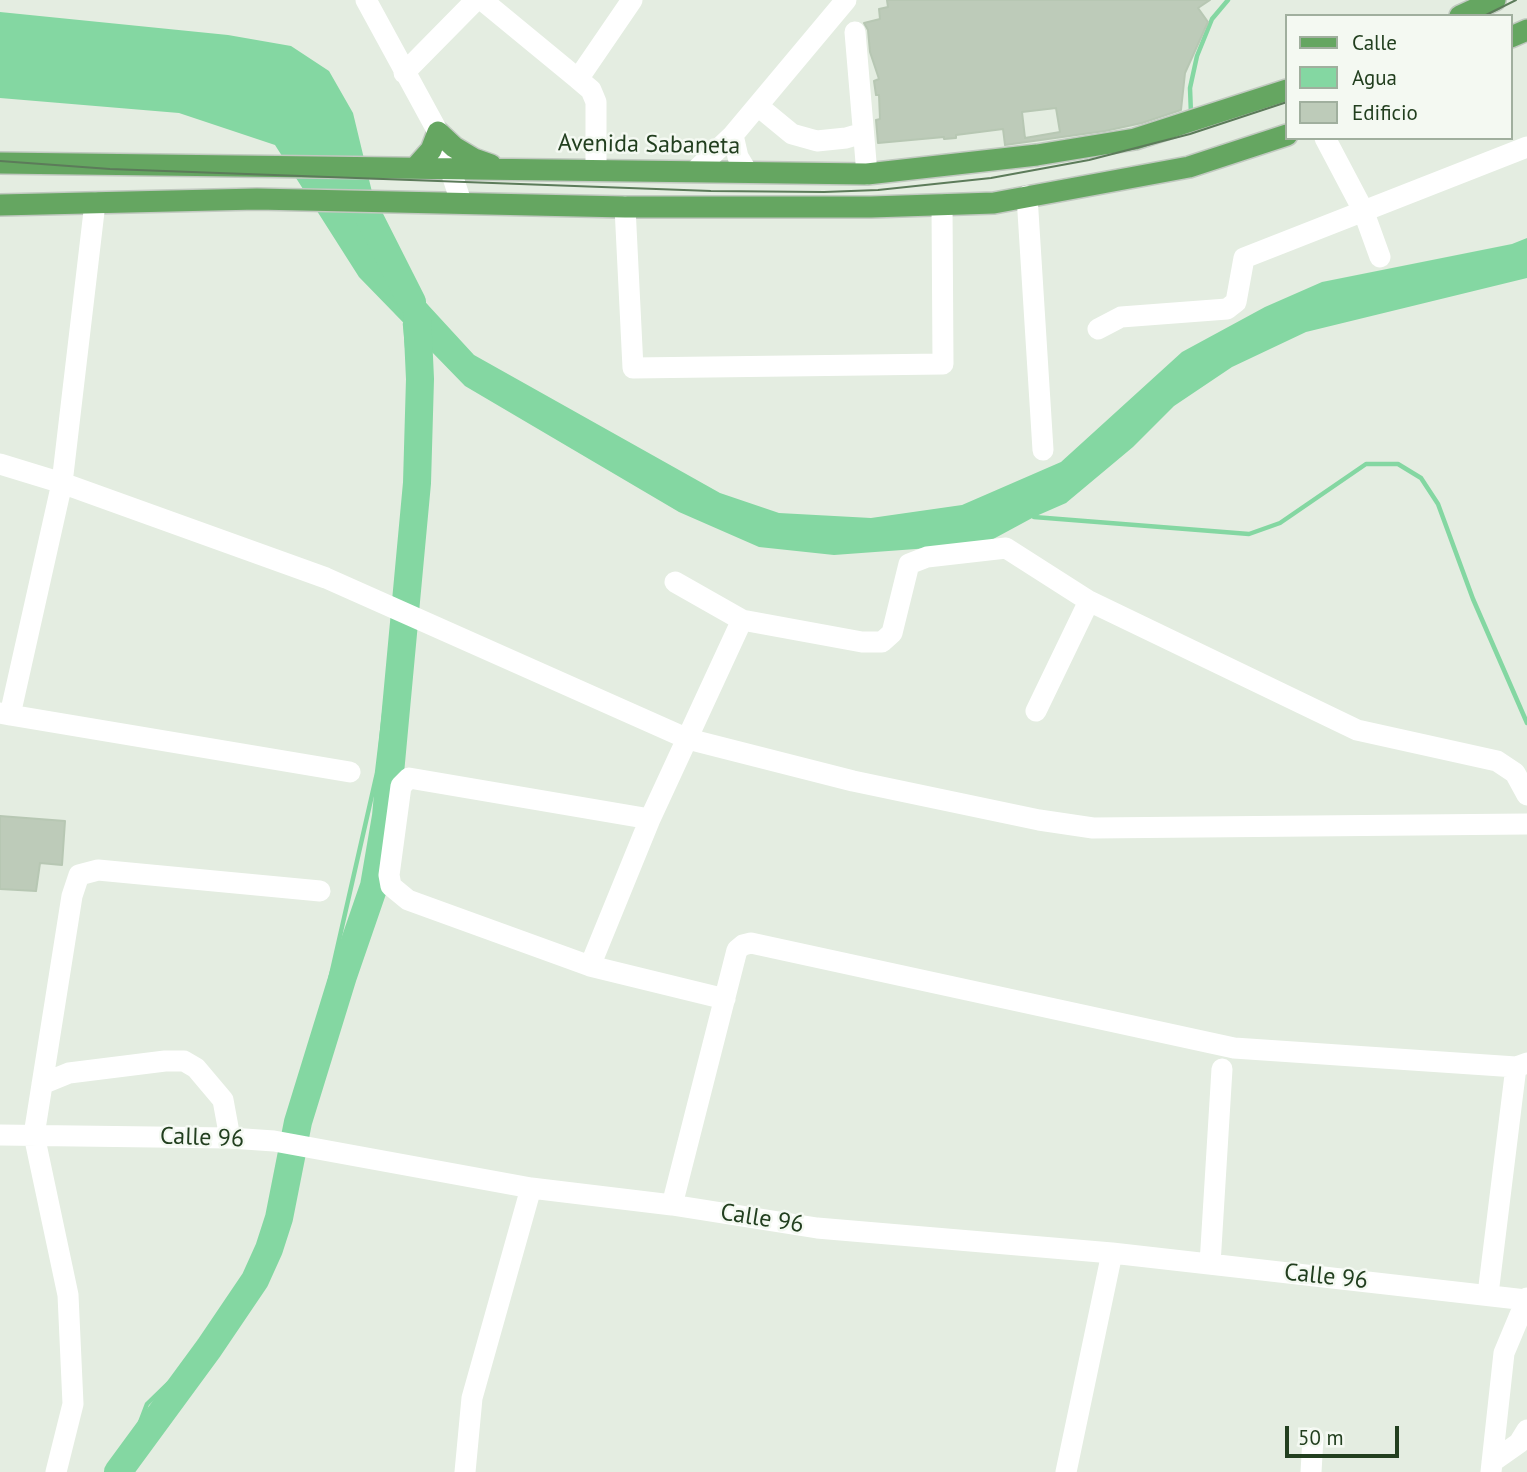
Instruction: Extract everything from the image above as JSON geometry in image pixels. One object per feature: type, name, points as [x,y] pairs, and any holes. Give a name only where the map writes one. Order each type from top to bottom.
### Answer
[{"type":"main road","points":[[1464,14],[1495,0]]},
{"type":"main road","name":"Avenida Sabaneta","points":[[0,163],[867,174],[1037,155],[1135,139],[1286,90]]},
{"type":"main road","points":[[413,167],[430,150],[438,132],[454,147],[474,159],[507,170]]},
{"type":"main road","points":[[0,205],[257,199],[625,207],[871,207],[994,203],[1189,167],[1286,135]]},
{"type":"street","points":[[366,0],[438,132],[461,202]]},
{"type":"street","points":[[404,73],[476,0]]},
{"type":"street","points":[[482,0],[591,90],[596,102],[596,170]]},
{"type":"street","points":[[578,79],[632,0]]},
{"type":"street","points":[[695,171],[733,135],[846,0]]},
{"type":"street","points":[[855,32],[867,174]]},
{"type":"street","points":[[758,106],[792,134],[817,141],[863,133]]},
{"type":"street","points":[[733,135],[738,158],[747,172]]},
{"type":"street","points":[[1326,140],[1363,210],[1380,257]]},
{"type":"street","points":[[1098,329],[1121,317],[1227,309],[1236,302],[1239,293],[1244,258],[1527,147]]},
{"type":"street","points":[[1027,196],[1043,450]]},
{"type":"street","points":[[95,203],[62,483],[5,714],[350,772]]},
{"type":"street","points":[[625,207],[633,368],[943,364],[942,205]]},
{"type":"street","points":[[0,464],[62,483],[326,578],[688,739],[853,781],[1039,820],[1093,828],[1527,824]]},
{"type":"street","points":[[675,582],[742,621],[862,642],[882,642],[892,634],[909,564],[927,557],[1006,548],[1089,601],[1357,730],[1497,761],[1515,773],[1527,795]]},
{"type":"street","points":[[1036,711],[1089,601]]},
{"type":"street","points":[[590,966],[650,819],[742,621]]},
{"type":"street","points":[[650,819],[409,778],[401,786],[389,875],[391,886],[408,900],[590,966],[725,999]]},
{"type":"street","points":[[57,1472],[73,1404],[68,1296],[34,1135],[72,897],[79,875],[98,870],[320,891]]},
{"type":"street","points":[[672,1205],[737,950],[751,943],[1234,1048],[1522,1065],[1488,1294]]},
{"type":"street","points":[[42,1084],[69,1073],[184,1061],[196,1068],[223,1100],[230,1138]]},
{"type":"street","points":[[1210,1264],[1222,1069]]},
{"type":"street","name":"Calle 96","points":[[0,1135],[274,1141],[531,1188],[672,1205],[817,1228],[1112,1253],[1527,1299]]},
{"type":"street","points":[[465,1472],[472,1398],[531,1188]]},
{"type":"street","points":[[1066,1472],[1112,1253]]},
{"type":"street","points":[[1492,1467],[1504,1353],[1527,1299]]},
{"type":"street","points":[[1492,1467],[1519,1443],[1527,1430]]},
{"type":"street","points":[[1311,1472],[1313,1438]]},
{"type":"water","points":[[0,12],[228,35],[291,46],[329,71],[353,113],[379,221],[382,255],[474,355],[720,493],[779,513],[871,518],[962,505],[1061,462],[1182,352],[1265,307],[1322,282],[1512,244],[1527,238],[1527,278],[1306,332],[1232,367],[1174,406],[1133,447],[1066,503],[984,544],[834,555],[759,547],[679,512],[465,386],[359,277],[275,145],[179,113],[0,98]]},
{"type":"building","points":[[887,0],[1210,0],[1198,8],[1208,22],[1185,73],[1181,110],[1142,123],[1105,131],[1005,145],[1003,129],[956,135],[956,138],[878,143],[876,120],[880,119],[879,95],[876,95],[874,81],[879,79],[864,23],[880,19],[879,9],[888,7]],"holes":[[[1056,108],[1060,132],[1025,138],[1022,112]]]},
{"type":"building","points":[[0,816],[65,821],[62,865],[40,863],[36,891],[0,889]]},
{"type":"waterway","points":[[1191,114],[1190,88],[1197,56],[1212,19],[1228,0]]},
{"type":"waterway","points":[[364,207],[412,302]]},
{"type":"waterway","points":[[118,1472],[209,1348],[255,1280],[269,1249],[279,1218],[298,1122],[374,886],[386,816],[417,483],[420,379],[417,314]]},
{"type":"waterway","points":[[397,602],[413,412],[405,324]]},
{"type":"waterway","points":[[1034,517],[1249,534],[1280,523],[1366,464],[1398,464],[1421,478],[1438,504],[1473,599],[1527,723]]},
{"type":"waterway","points":[[294,1138],[377,773],[396,615]]},
{"type":"waterway","points":[[121,1472],[147,1404],[256,1298],[291,1150]]},
{"type":"tram line","points":[[1488,14],[1516,0]]},
{"type":"tram line","points":[[0,161],[110,169],[711,191],[878,190],[991,178],[1089,160],[1190,134],[1286,102]]}]
